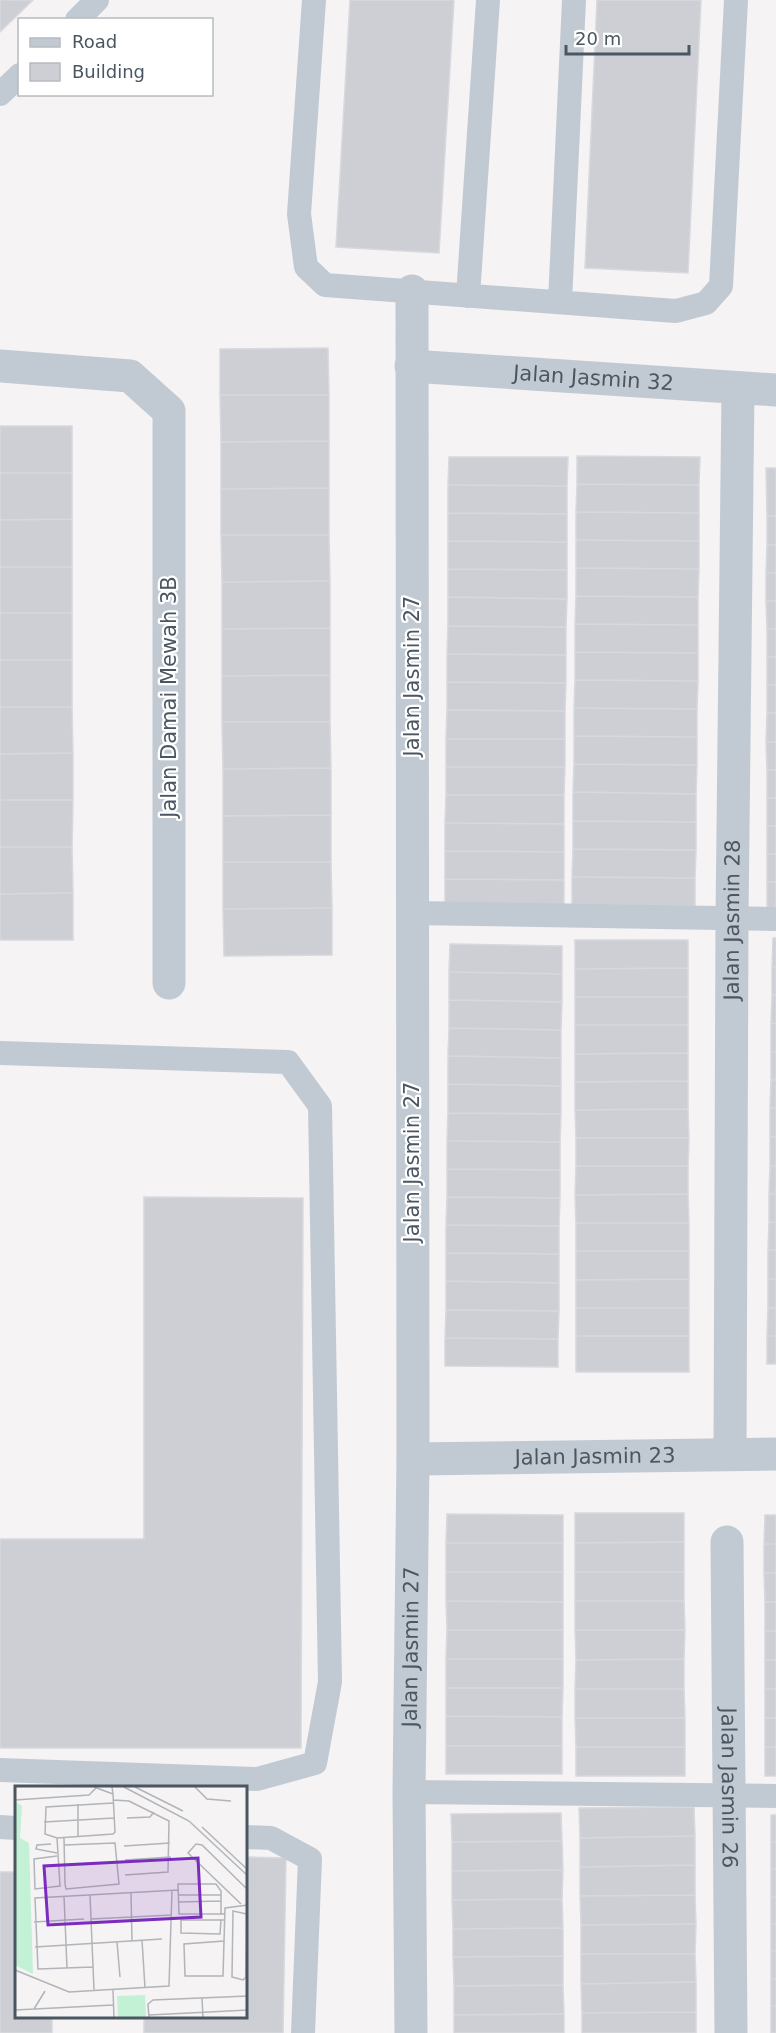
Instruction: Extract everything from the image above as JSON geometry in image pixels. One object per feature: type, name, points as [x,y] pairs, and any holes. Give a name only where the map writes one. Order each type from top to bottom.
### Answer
[{"type":"street","name":"Jalan Jasmin 27","points":[[411,2033],[409,1792],[413,1459],[412,291]]},
{"type":"street","name":"Jalan Damai Mewah 3B","points":[[0,366],[130,376],[169,411],[169,983]]},
{"type":"street","name":"Jalan Jasmin 32","points":[[411,366],[776,390]]},
{"type":"street","name":"Jalan Jasmin 28","points":[[730,1454],[732,918],[738,388]]},
{"type":"street","name":"Jalan Jasmin 23","points":[[413,1459],[776,1454]]},
{"type":"street","name":"Jalan Jasmin 26","points":[[727,1542],[731,2033]]},
{"type":"lane","points":[[79,18],[97,0]]},
{"type":"lane","points":[[314,0],[299,214],[306,267],[326,285],[676,311],[706,303],[721,286],[736,0]]},
{"type":"lane","points":[[468,296],[488,0]]},
{"type":"lane","points":[[560,303],[574,0]]},
{"type":"lane","points":[[0,94],[18,77]]},
{"type":"lane","points":[[412,913],[776,919]]},
{"type":"lane","points":[[0,1053],[288,1062],[320,1106],[330,1682],[315,1764],[257,1779],[0,1770]]},
{"type":"lane","points":[[409,1792],[776,1796]]},
{"type":"lane","points":[[0,1827],[15,1828]]},
{"type":"lane","points":[[248,1837],[271,1838],[310,1859],[303,2033]]},
{"type":"building","points":[[0,0],[33,0],[0,32]]},
{"type":"building","points":[[350,0],[454,0],[439,253],[336,247]]},
{"type":"building","points":[[597,0],[701,0],[688,273],[585,268]]},
{"type":"building","points":[[328,348],[329,395],[220,395],[220,349]]},
{"type":"building","points":[[220,395],[329,395],[329,441],[221,442]]},
{"type":"building","points":[[0,426],[72,426],[72,473],[0,473]]},
{"type":"building","points":[[329,441],[329,488],[221,489],[221,442]]},
{"type":"building","points":[[577,456],[700,457],[699,485],[577,484]]},
{"type":"building","points":[[449,457],[568,457],[567,486],[448,485]]},
{"type":"building","points":[[766,468],[776,468],[776,516],[767,516]]},
{"type":"building","points":[[0,473],[72,473],[72,519],[0,520]]},
{"type":"building","points":[[577,484],[699,485],[699,513],[576,512]]},
{"type":"building","points":[[448,485],[567,486],[567,514],[448,513]]},
{"type":"building","points":[[329,488],[329,535],[221,535],[221,489]]},
{"type":"building","points":[[576,512],[699,513],[699,541],[576,540]]},
{"type":"building","points":[[448,513],[567,514],[567,542],[448,541]]},
{"type":"building","points":[[767,516],[776,516],[776,545],[767,545]]},
{"type":"building","points":[[72,519],[72,567],[0,567],[0,520]]},
{"type":"building","points":[[221,535],[329,535],[330,581],[222,582]]},
{"type":"building","points":[[576,540],[699,541],[699,569],[576,568]]},
{"type":"building","points":[[448,541],[567,542],[567,570],[448,569]]},
{"type":"building","points":[[767,545],[776,545],[776,573],[766,573]]},
{"type":"building","points":[[0,567],[72,567],[72,613],[0,613]]},
{"type":"building","points":[[576,568],[699,569],[698,597],[576,596]]},
{"type":"building","points":[[448,569],[567,570],[567,599],[448,597]]},
{"type":"building","points":[[766,573],[776,573],[776,601],[766,601]]},
{"type":"building","points":[[330,581],[330,628],[222,629],[222,582]]},
{"type":"building","points":[[576,596],[698,597],[698,625],[575,624]]},
{"type":"building","points":[[448,597],[567,599],[566,627],[448,626]]},
{"type":"building","points":[[766,601],[776,601],[776,629],[767,629]]},
{"type":"building","points":[[0,613],[72,613],[72,660],[0,660]]},
{"type":"building","points":[[575,624],[698,625],[698,653],[575,652]]},
{"type":"building","points":[[448,626],[566,627],[566,655],[447,654]]},
{"type":"building","points":[[330,628],[330,675],[222,676],[222,629]]},
{"type":"building","points":[[767,629],[776,629],[776,657],[767,657]]},
{"type":"building","points":[[575,652],[698,653],[698,681],[575,680]]},
{"type":"building","points":[[447,654],[566,655],[566,683],[447,682]]},
{"type":"building","points":[[767,657],[776,657],[776,685],[767,685]]},
{"type":"building","points":[[0,660],[72,660],[72,707],[0,707]]},
{"type":"building","points":[[330,675],[330,722],[222,722],[222,676]]},
{"type":"building","points":[[575,680],[698,681],[697,709],[574,708]]},
{"type":"building","points":[[447,682],[566,683],[565,711],[447,710]]},
{"type":"building","points":[[767,685],[776,685],[776,713],[767,713]]},
{"type":"building","points":[[0,707],[72,707],[73,753],[0,754]]},
{"type":"building","points":[[574,708],[697,709],[697,737],[574,736]]},
{"type":"building","points":[[447,710],[565,711],[565,739],[446,739]]},
{"type":"building","points":[[767,713],[776,713],[776,742],[766,742]]},
{"type":"building","points":[[222,722],[330,722],[331,768],[223,769]]},
{"type":"building","points":[[574,736],[697,737],[697,765],[574,764]]},
{"type":"building","points":[[446,739],[565,739],[565,767],[446,767]]},
{"type":"building","points":[[766,742],[776,742],[776,770],[767,770]]},
{"type":"building","points":[[73,753],[73,800],[0,800],[0,754]]},
{"type":"building","points":[[574,764],[697,765],[696,794],[573,792]]},
{"type":"building","points":[[446,767],[565,767],[564,795],[446,795]]},
{"type":"building","points":[[331,768],[331,815],[223,816],[223,769]]},
{"type":"building","points":[[767,770],[776,770],[776,798],[767,798]]},
{"type":"building","points":[[573,792],[696,794],[696,822],[573,821]]},
{"type":"building","points":[[446,795],[564,795],[564,824],[445,823]]},
{"type":"building","points":[[767,798],[776,798],[776,826],[767,826]]},
{"type":"building","points":[[0,800],[73,800],[72,847],[0,847]]},
{"type":"building","points":[[331,815],[331,862],[223,862],[223,816]]},
{"type":"building","points":[[573,821],[696,822],[696,850],[573,849]]},
{"type":"building","points":[[445,823],[564,824],[564,852],[445,851]]},
{"type":"building","points":[[767,826],[776,826],[776,854],[767,854]]},
{"type":"building","points":[[0,847],[72,847],[73,893],[0,894]]},
{"type":"building","points":[[573,849],[696,850],[695,878],[572,877]]},
{"type":"building","points":[[445,851],[564,852],[564,880],[445,879]]},
{"type":"building","points":[[767,854],[776,854],[776,882],[767,882]]},
{"type":"building","points":[[223,862],[331,862],[332,908],[223,909]]},
{"type":"building","points":[[572,877],[695,878],[695,906],[572,905]]},
{"type":"building","points":[[445,879],[564,880],[564,908],[445,907]]},
{"type":"building","points":[[767,882],[776,882],[776,910],[767,910]]},
{"type":"building","points":[[73,893],[73,940],[0,940],[0,894]]},
{"type":"building","points":[[332,908],[332,955],[224,956],[223,909]]},
{"type":"building","points":[[773,938],[776,938],[776,967],[772,967]]},
{"type":"building","points":[[575,940],[688,940],[688,968],[575,969]]},
{"type":"building","points":[[450,944],[562,946],[562,974],[449,972]]},
{"type":"building","points":[[772,967],[776,967],[776,995],[772,995]]},
{"type":"building","points":[[688,968],[688,997],[575,997],[575,969]]},
{"type":"building","points":[[449,972],[562,974],[562,1002],[449,1000]]},
{"type":"building","points":[[772,995],[776,995],[776,1024],[771,1023]]},
{"type":"building","points":[[575,997],[688,997],[688,1025],[575,1025]]},
{"type":"building","points":[[449,1000],[562,1002],[561,1030],[449,1028]]},
{"type":"building","points":[[771,1023],[776,1024],[776,1052],[771,1052]]},
{"type":"building","points":[[575,1025],[688,1025],[688,1053],[575,1054]]},
{"type":"building","points":[[449,1028],[561,1030],[561,1058],[448,1056]]},
{"type":"building","points":[[771,1052],[776,1052],[776,1080],[771,1080]]},
{"type":"building","points":[[688,1053],[688,1081],[575,1082],[575,1054]]},
{"type":"building","points":[[448,1056],[561,1058],[561,1086],[448,1084]]},
{"type":"building","points":[[771,1080],[776,1080],[776,1108],[770,1108]]},
{"type":"building","points":[[688,1081],[688,1109],[575,1110],[575,1082]]},
{"type":"building","points":[[448,1084],[561,1086],[561,1114],[448,1113]]},
{"type":"building","points":[[770,1108],[776,1108],[776,1137],[770,1137]]},
{"type":"building","points":[[688,1109],[689,1138],[576,1138],[575,1110]]},
{"type":"building","points":[[448,1113],[561,1114],[560,1142],[447,1141]]},
{"type":"building","points":[[770,1137],[776,1137],[776,1166],[770,1166]]},
{"type":"building","points":[[576,1138],[689,1138],[688,1166],[576,1166]]},
{"type":"building","points":[[447,1141],[560,1142],[560,1170],[447,1169]]},
{"type":"building","points":[[576,1166],[688,1166],[688,1194],[575,1195]]},
{"type":"building","points":[[770,1166],[776,1166],[776,1194],[769,1194]]},
{"type":"building","points":[[447,1169],[560,1170],[560,1198],[447,1197]]},
{"type":"building","points":[[688,1194],[689,1223],[576,1223],[575,1195]]},
{"type":"building","points":[[769,1194],[776,1194],[776,1222],[769,1222]]},
{"type":"building","points":[[144,1197],[303,1198],[301,1748],[0,1748],[0,1539],[144,1539]]},
{"type":"building","points":[[447,1197],[560,1198],[559,1226],[446,1225]]},
{"type":"building","points":[[769,1222],[776,1222],[776,1250],[768,1250]]},
{"type":"building","points":[[576,1223],[689,1223],[689,1251],[576,1251]]},
{"type":"building","points":[[446,1225],[559,1226],[559,1254],[446,1253]]},
{"type":"building","points":[[768,1250],[776,1250],[776,1279],[768,1279]]},
{"type":"building","points":[[576,1251],[689,1251],[689,1279],[576,1280]]},
{"type":"building","points":[[446,1253],[559,1254],[559,1283],[446,1281]]},
{"type":"building","points":[[689,1279],[689,1308],[576,1308],[576,1280]]},
{"type":"building","points":[[768,1279],[776,1279],[776,1308],[768,1308]]},
{"type":"building","points":[[446,1281],[559,1283],[559,1311],[446,1310]]},
{"type":"building","points":[[576,1308],[689,1308],[689,1336],[576,1336]]},
{"type":"building","points":[[768,1308],[776,1308],[776,1336],[767,1336]]},
{"type":"building","points":[[446,1310],[559,1311],[558,1339],[445,1338]]},
{"type":"building","points":[[576,1336],[689,1336],[689,1372],[576,1372]]},
{"type":"building","points":[[767,1336],[776,1336],[776,1364],[767,1364]]},
{"type":"building","points":[[445,1338],[558,1339],[558,1367],[445,1366]]},
{"type":"building","points":[[575,1513],[684,1513],[684,1542],[575,1543]]},
{"type":"building","points":[[447,1514],[563,1515],[563,1543],[446,1543]]},
{"type":"building","points":[[765,1515],[776,1515],[776,1544],[764,1544]]},
{"type":"building","points":[[684,1542],[684,1572],[575,1572],[575,1543]]},
{"type":"building","points":[[446,1543],[563,1543],[563,1572],[446,1572]]},
{"type":"building","points":[[764,1544],[776,1544],[776,1573],[764,1573]]},
{"type":"building","points":[[446,1572],[563,1572],[563,1602],[446,1601]]},
{"type":"building","points":[[575,1572],[684,1572],[684,1601],[575,1601]]},
{"type":"building","points":[[764,1573],[776,1573],[776,1602],[765,1602]]},
{"type":"building","points":[[446,1601],[563,1602],[563,1630],[447,1630]]},
{"type":"building","points":[[575,1601],[684,1601],[685,1630],[575,1630]]},
{"type":"building","points":[[765,1602],[776,1602],[776,1631],[765,1631]]},
{"type":"building","points":[[447,1630],[563,1630],[563,1659],[446,1659]]},
{"type":"building","points":[[575,1630],[685,1630],[684,1659],[576,1660]]},
{"type":"building","points":[[765,1631],[776,1631],[776,1660],[765,1660]]},
{"type":"building","points":[[446,1659],[563,1659],[563,1688],[446,1688]]},
{"type":"building","points":[[684,1659],[684,1689],[575,1689],[576,1660]]},
{"type":"building","points":[[765,1660],[776,1660],[776,1689],[765,1689]]},
{"type":"building","points":[[446,1688],[563,1688],[562,1717],[446,1716]]},
{"type":"building","points":[[575,1689],[684,1689],[685,1718],[575,1718]]},
{"type":"building","points":[[765,1689],[776,1689],[776,1718],[765,1718]]},
{"type":"building","points":[[446,1716],[562,1717],[562,1746],[446,1746]]},
{"type":"building","points":[[575,1718],[685,1718],[685,1747],[576,1747]]},
{"type":"building","points":[[765,1718],[776,1718],[776,1747],[765,1747]]},
{"type":"building","points":[[446,1746],[562,1746],[562,1774],[446,1774]]},
{"type":"building","points":[[576,1747],[685,1747],[685,1776],[576,1776]]},
{"type":"building","points":[[765,1747],[776,1747],[776,1776],[765,1776]]},
{"type":"building","points":[[694,1807],[695,1836],[580,1838],[579,1808]]},
{"type":"building","points":[[561,1813],[562,1841],[452,1842],[451,1814]]},
{"type":"building","points":[[771,1815],[776,1815],[776,1842],[771,1842]]},
{"type":"building","points":[[695,1836],[695,1865],[580,1867],[580,1838]]},
{"type":"building","points":[[562,1841],[563,1870],[452,1871],[452,1842]]},
{"type":"building","points":[[771,1842],[776,1842],[776,1869],[771,1869]]},
{"type":"building","points":[[248,1857],[286,1858],[283,2033],[144,2033],[144,2018],[248,2018]]},
{"type":"building","points":[[695,1865],[695,1895],[580,1896],[580,1867]]},
{"type":"building","points":[[771,1869],[776,1869],[776,1897],[771,1897]]},
{"type":"building","points":[[563,1870],[562,1899],[452,1900],[452,1871]]},
{"type":"building","points":[[0,1872],[15,1872],[15,2018],[52,2018],[52,2033],[0,2033]]},
{"type":"building","points":[[695,1895],[696,1924],[581,1925],[580,1896]]},
{"type":"building","points":[[771,1897],[776,1897],[776,1924],[771,1924]]},
{"type":"building","points":[[562,1899],[563,1928],[453,1929],[452,1900]]},
{"type":"building","points":[[696,1924],[695,1954],[581,1954],[581,1925]]},
{"type":"building","points":[[771,1924],[776,1924],[776,1951],[771,1951]]},
{"type":"building","points":[[563,1928],[563,1956],[453,1957],[453,1929]]},
{"type":"building","points":[[771,1951],[776,1951],[776,1979],[771,1979]]},
{"type":"building","points":[[581,1954],[695,1954],[696,1982],[581,1984]]},
{"type":"building","points":[[563,1956],[563,1985],[454,1986],[453,1957]]},
{"type":"building","points":[[771,1979],[776,1979],[776,2006],[771,2006]]},
{"type":"building","points":[[696,1982],[696,2012],[582,2013],[581,1984]]},
{"type":"building","points":[[563,1985],[564,2014],[454,2015],[454,1986]]},
{"type":"building","points":[[771,2006],[776,2006],[776,2033],[771,2033]]},
{"type":"building","points":[[696,2012],[696,2033],[582,2033],[582,2013]]},
{"type":"building","points":[[564,2014],[564,2033],[454,2033],[454,2015]]}]
